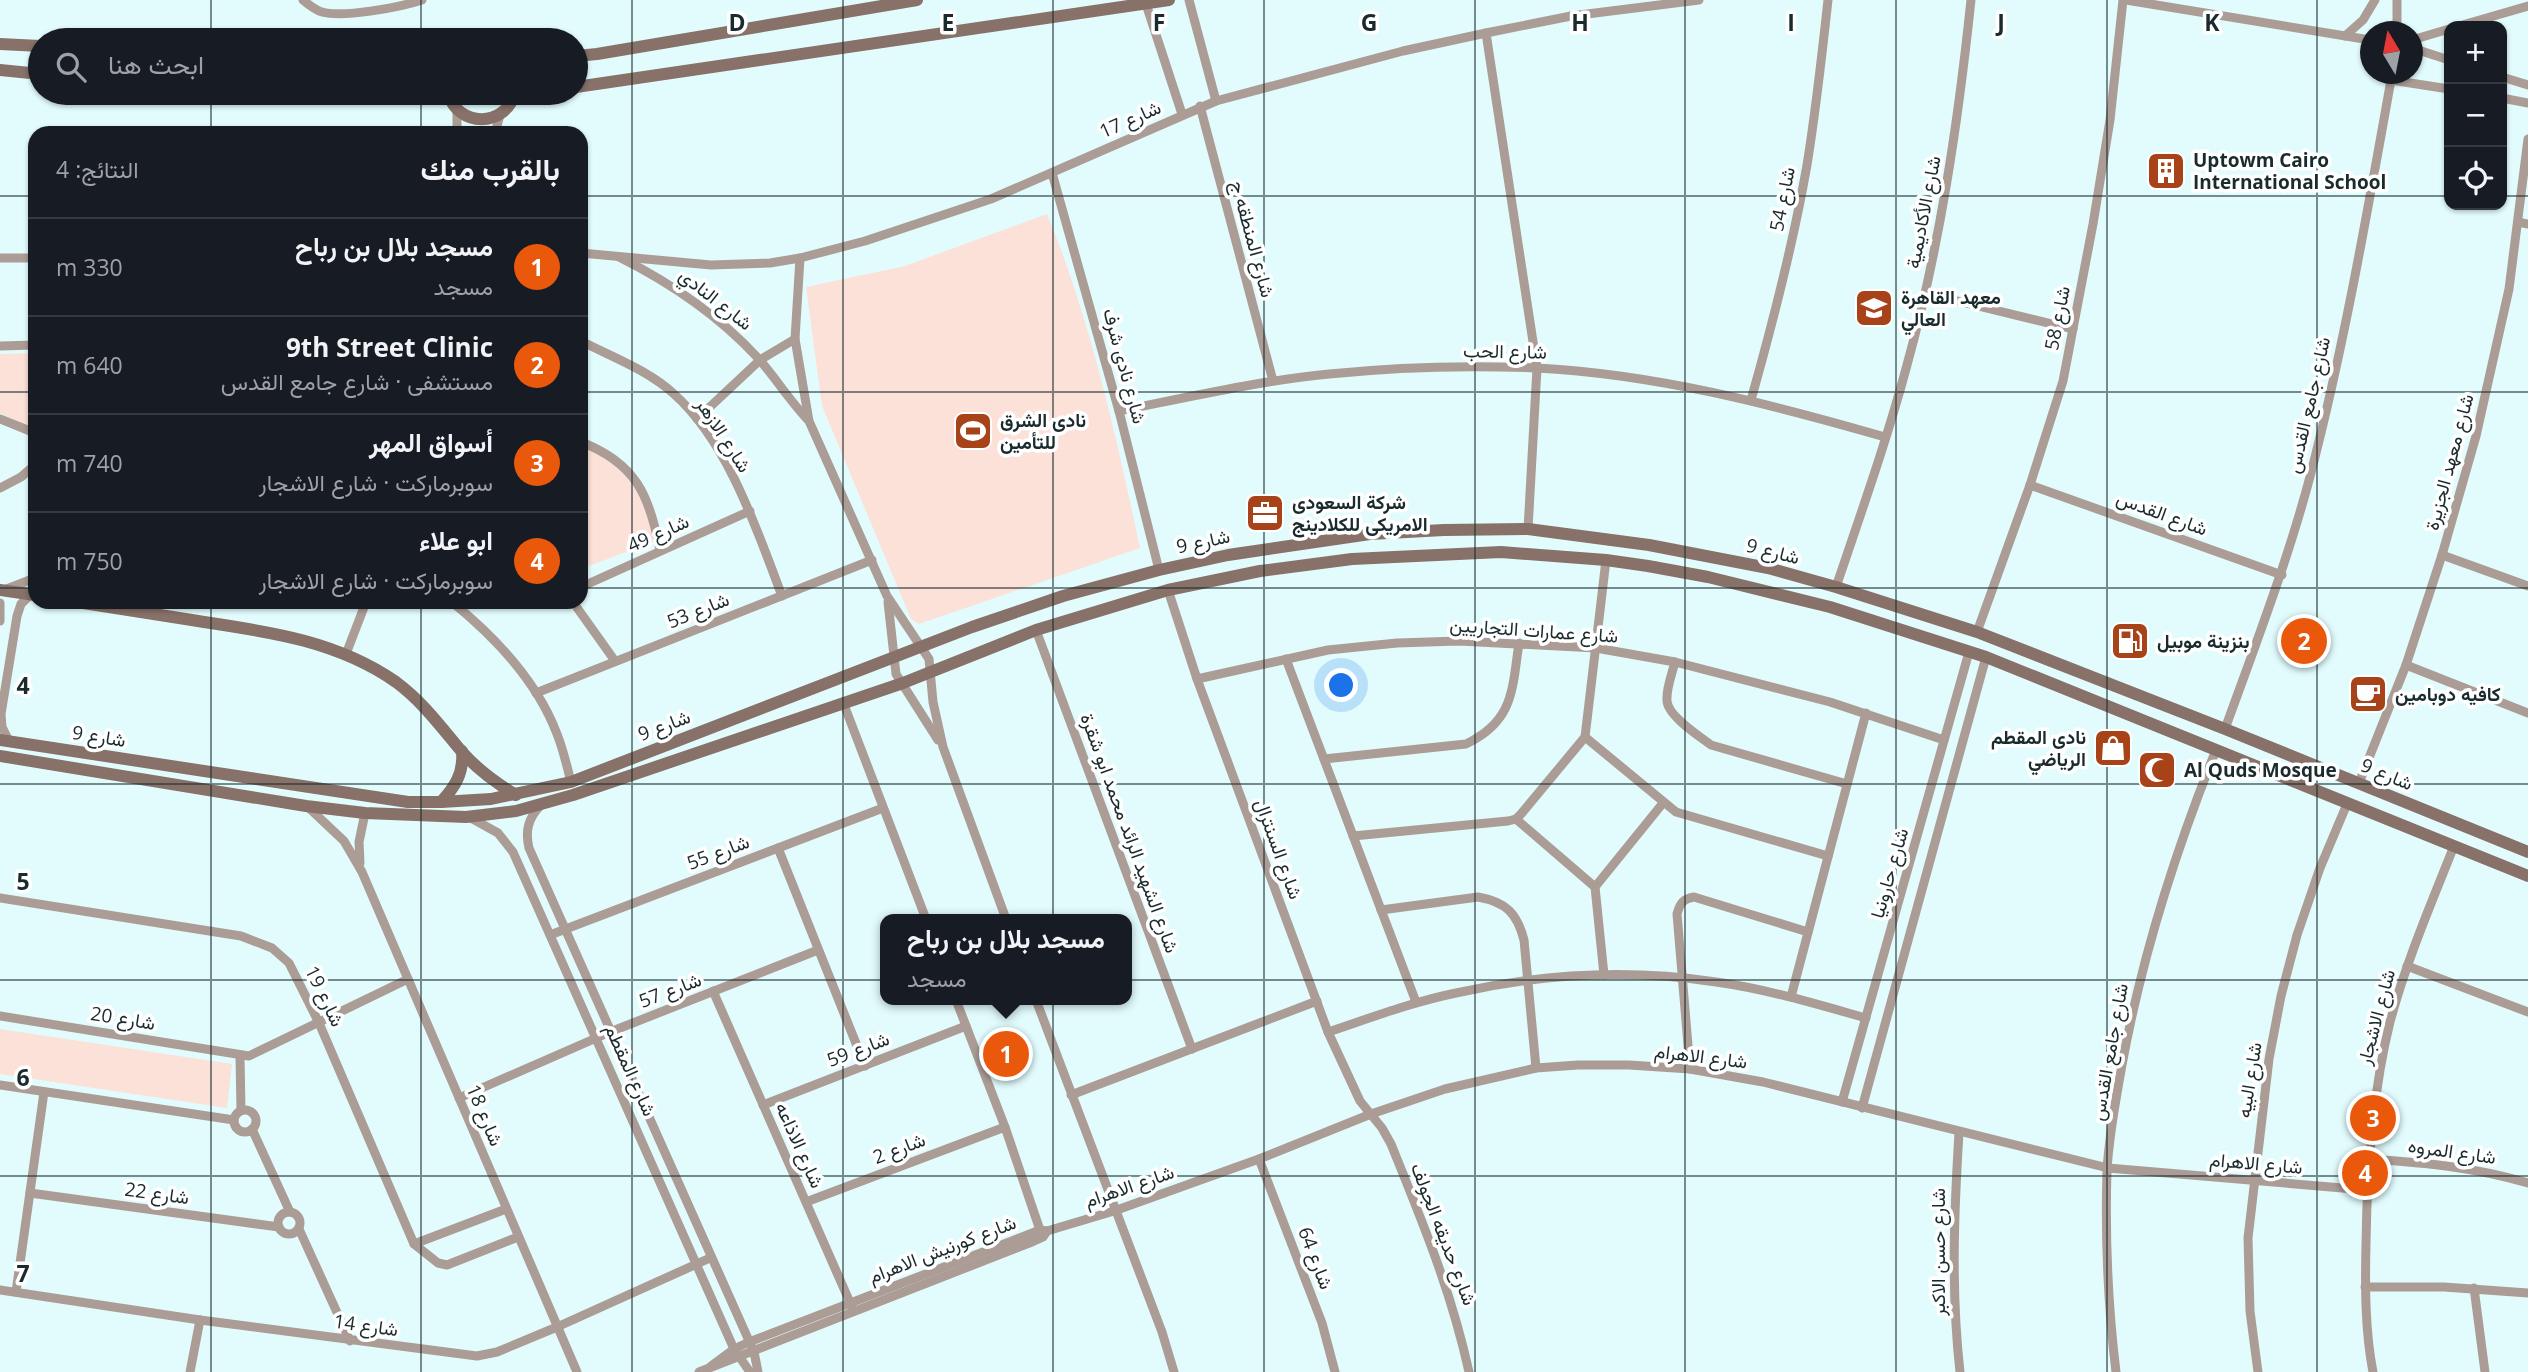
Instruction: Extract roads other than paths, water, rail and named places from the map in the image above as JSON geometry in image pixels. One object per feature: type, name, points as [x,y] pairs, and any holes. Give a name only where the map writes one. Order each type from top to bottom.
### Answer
[{"type":"main road","points":[[588,55],[917,0]]},
{"type":"main road","points":[[588,85],[1169,0]]},
{"type":"main road","points":[[0,44],[28,45]]},
{"type":"main road","points":[[0,70],[28,73]]},
{"type":"main road","points":[[454,105],[463,115],[478,120],[500,115],[510,105]]},
{"type":"main road","name":"شارع 9","points":[[4,741],[408,802],[441,802],[516,795],[571,782],[1017,611],[1159,570],[1240,553],[1370,534],[1528,528],[1710,556],[1768,568],[1978,632],[2528,852]]},
{"type":"main road","name":"شارع 9","points":[[2,759],[306,806],[365,813],[466,817],[541,805],[904,683],[1015,637],[1168,590],[1260,571],[1399,555],[1502,552],[1606,560],[1708,577],[1830,607],[1986,657],[2528,876]]},
{"type":"main road","points":[[1,594],[28,595]]},
{"type":"main road","points":[[122,609],[265,631],[313,642],[346,654],[378,670],[416,698],[487,776],[516,795]]},
{"type":"main road","points":[[1015,637],[1010,625],[1017,611]]},
{"type":"main road","points":[[441,802],[461,774],[462,751]]},
{"type":"street","points":[[303,0],[321,12],[332,14],[422,0]]},
{"type":"street","points":[[1189,0],[1216,101]]},
{"type":"street","name":"شارع 17","points":[[588,253],[711,265],[800,258],[865,242],[928,221],[1052,173],[1216,101],[1403,51],[1486,33],[1571,16],[1699,0]]},
{"type":"street","name":"شارع 54","points":[[1751,400],[1776,309],[1807,164],[1828,0]]},
{"type":"street","name":"شارع الأكاديمية","points":[[1836,587],[1907,365],[1925,293],[1953,147],[1971,0]]},
{"type":"street","points":[[2124,0],[2360,38]]},
{"type":"street","name":"شارع 58","points":[[1978,632],[2031,485],[2063,381],[2110,120],[2124,0]]},
{"type":"street","points":[[2345,36],[2363,20],[2375,0]]},
{"type":"street","points":[[2397,0],[2397,21]]},
{"type":"street","points":[[1146,4],[1182,114]]},
{"type":"street","points":[[2476,21],[2528,6]]},
{"type":"street","points":[[2423,37],[2444,31]]},
{"type":"street","points":[[1486,33],[1537,368],[1528,528]]},
{"type":"street","points":[[2423,51],[2444,58]]},
{"type":"street","points":[[2507,79],[2528,85]]},
{"type":"street","points":[[2423,83],[2444,88]]},
{"type":"street","name":"شارع جامع القدس","points":[[2225,729],[2282,575],[2318,447],[2351,296],[2391,84]]},
{"type":"street","points":[[2507,99],[2528,103]]},
{"type":"street","name":"شارع المنطقه ج","points":[[1200,107],[1273,381]]},
{"type":"street","points":[[457,110],[457,126]]},
{"type":"street","points":[[497,126],[500,115]]},
{"type":"street","name":"شارع معهد الجزيرة","points":[[2359,783],[2406,665],[2442,555],[2476,436],[2509,289],[2528,139]]},
{"type":"street","name":"شارع نادى شرف","points":[[1052,173],[1119,411],[1159,570]]},
{"type":"street","points":[[2518,222],[2528,224]]},
{"type":"street","name":"شارع النادي","points":[[614,255],[661,278],[726,326],[760,360],[789,400],[809,421]]},
{"type":"street","points":[[0,258],[28,258]]},
{"type":"street","name":"شارع النادي","points":[[800,258],[795,339],[809,421],[887,596],[929,659],[933,702],[943,747]]},
{"type":"street","points":[[1925,293],[2073,329]]},
{"type":"street","points":[[697,419],[760,360],[795,339]]},
{"type":"street","name":"شارع الازهر","points":[[588,344],[647,374],[674,394],[697,419],[750,511],[782,596]]},
{"type":"street","points":[[0,346],[28,345]]},
{"type":"street","name":"شارع الحب","points":[[1119,411],[1273,381],[1383,370],[1537,368],[1671,384],[1751,400],[1885,437]]},
{"type":"street","points":[[0,419],[28,430]]},
{"type":"street","points":[[588,445],[607,453],[620,463],[640,487],[653,516],[660,551]]},
{"type":"street","points":[[0,488],[28,471]]},
{"type":"street","name":"شارع القدس","points":[[2031,485],[2282,575]]},
{"type":"street","name":"شارع 49","points":[[588,584],[750,511]]},
{"type":"street","points":[[2442,555],[2528,586]]},
{"type":"street","name":"شارع 53","points":[[536,693],[872,560]]},
{"type":"street","points":[[1353,836],[1516,819],[1585,737],[1606,560]]},
{"type":"street","points":[[0,621],[1,594],[28,581]]},
{"type":"street","name":"شارع السنترال","points":[[1168,590],[1197,679],[1328,1032],[1352,1087],[1371,1114]]},
{"type":"street","name":"شارع النادي","points":[[887,596],[894,668],[943,747]]},
{"type":"street","points":[[4,741],[1,714],[17,616],[21,604],[28,599]]},
{"type":"street","points":[[346,654],[363,609]]},
{"type":"street","points":[[460,609],[515,662],[536,693],[557,734],[571,782]]},
{"type":"street","points":[[578,609],[615,662]]},
{"type":"street","name":"شارع الشهيد الرائد محمد ابو شقرة","points":[[1036,630],[1192,1049]]},
{"type":"street","name":"شارع عمارات التجاريين","points":[[1197,679],[1328,650],[1397,643],[1459,641],[1596,648],[1675,662],[1866,713],[1944,740]]},
{"type":"street","points":[[1324,759],[1466,744],[1481,737],[1503,715],[1511,701],[1519,643]]},
{"type":"street","name":"شارع حارونيا","points":[[1842,1102],[1969,652]]},
{"type":"street","name":"شارع حارونيا","points":[[1862,1108],[1986,657]]},
{"type":"street","points":[[1286,659],[1416,1002]]},
{"type":"street","points":[[1675,662],[1667,692],[1667,704],[1672,713],[1699,737],[1711,745],[1847,784]]},
{"type":"street","points":[[2406,665],[2528,713]]},
{"type":"street","points":[[842,702],[924,914]]},
{"type":"street","points":[[1791,997],[1866,713]]},
{"type":"street","points":[[1585,737],[1676,812],[1828,856]]},
{"type":"street","points":[[943,747],[1004,914]]},
{"type":"street","name":"شارع جامع القدس","points":[[2116,1372],[2109,1293],[2108,1168],[2130,1024],[2166,885],[2189,816],[2216,750]]},
{"type":"street","points":[[1595,887],[1663,803]]},
{"type":"street","name":"شارع البيه","points":[[2258,1372],[2250,1311],[2248,1238],[2269,1059],[2281,996],[2297,935],[2320,868],[2347,804]]},
{"type":"street","name":"شارع المقطم","points":[[541,805],[530,820],[527,839],[529,848],[754,1352]]},
{"type":"street","name":"شارع 18","points":[[306,806],[320,816],[344,841],[362,872],[577,1372]]},
{"type":"street","name":"شارع 55","points":[[550,935],[883,808]]},
{"type":"street","name":"شارع 18","points":[[362,872],[359,842],[365,813]]},
{"type":"street","name":"شارع المقطم","points":[[466,817],[488,826],[513,852],[739,1358]]},
{"type":"street","points":[[1516,819],[1595,887],[1604,975]]},
{"type":"street","name":"شارع الاشجار","points":[[2373,1372],[2365,1287],[2366,1190],[2379,1074],[2407,967],[2454,846]]},
{"type":"street","points":[[778,848],[865,1066]]},
{"type":"street","points":[[1381,910],[1478,897],[1493,900],[1509,909],[1520,922],[1524,940],[1536,1068]]},
{"type":"street","points":[[1690,1069],[1677,914],[1679,905],[1685,899],[1694,897],[1808,932]]},
{"type":"street","name":"شارع 19","points":[[0,898],[241,936],[262,942],[281,954],[289,963],[319,1023],[414,1244]]},
{"type":"street","name":"شارع 57","points":[[458,1098],[610,1032],[818,950]]},
{"type":"street","points":[[2407,967],[2528,1012]]},
{"type":"street","points":[[1328,1032],[1416,1002],[1465,991],[1527,981],[1604,975],[1715,982],[1791,997],[1866,1018]]},
{"type":"street","name":"شارع 20","points":[[0,1016],[240,1056],[257,1054],[408,979]]},
{"type":"street","name":"شارع الاذاعه","points":[[713,991],[852,1308]]},
{"type":"street","points":[[1071,1095],[1317,1001]]},
{"type":"street","points":[[958,1005],[1043,1233]]},
{"type":"street","points":[[1038,1005],[1162,1332],[1174,1372]]},
{"type":"street","name":"شارع 59","points":[[763,1105],[966,1026]]},
{"type":"street","points":[[234,1120],[241,1111],[240,1056]]},
{"type":"street","name":"شارع الاهرام","points":[[1043,1233],[1114,1211],[1259,1159],[1371,1114],[1445,1089],[1536,1068],[1629,1065],[1690,1069],[1763,1082],[2108,1168],[2366,1190]]},
{"type":"street","points":[[0,1085],[234,1120]]},
{"type":"street","points":[[16,1292],[44,1092]]},
{"type":"street","points":[[234,1120],[241,1131],[251,1129],[255,1125],[255,1117],[249,1111],[241,1111]]},
{"type":"street","name":"شارع حديقه الجولف","points":[[1371,1114],[1391,1144],[1437,1257],[1456,1314],[1469,1372]]},
{"type":"street","name":"شارع 2","points":[[806,1202],[1005,1127]]},
{"type":"street","points":[[251,1129],[290,1212],[299,1217],[299,1229],[350,1341]]},
{"type":"street","name":"شارع حسن الاكبر","points":[[1959,1133],[1953,1293],[1960,1372]]},
{"type":"street","name":"شارع 64","points":[[1259,1159],[1322,1323],[1335,1372]]},
{"type":"street","name":"شارع المروه","points":[[2369,1159],[2439,1163],[2528,1183]]},
{"type":"street","name":"شارع 22","points":[[30,1193],[279,1227]]},
{"type":"street","points":[[414,1244],[506,1209]]},
{"type":"street","points":[[290,1212],[279,1218],[279,1227],[290,1234],[299,1229]]},
{"type":"street","name":"شارع كورنيش الاهرام","points":[[712,1366],[754,1352],[852,1308],[1043,1233]]},
{"type":"street","points":[[414,1244],[438,1263],[447,1265],[518,1237]]},
{"type":"street","name":"شارع 14","points":[[0,1290],[350,1341],[477,1356],[497,1352],[557,1327],[710,1258]]},
{"type":"street","points":[[2365,1287],[2474,1288],[2528,1293]]},
{"type":"street","points":[[2474,1288],[2485,1372]]},
{"type":"street","name":"شارع كورنيش الاهرام","points":[[712,1366],[734,1349],[749,1342],[852,1308]]},
{"type":"street","points":[[190,1372],[200,1320]]},
{"type":"street","points":[[754,1352],[758,1372]]},
{"type":"street","points":[[739,1358],[750,1372]]},
{"type":"street","points":[[699,1372],[712,1366]]},
{"type":"place","name":"Uptowm Cairo International School","points":[[2166,171]]},
{"type":"place","name":"معهد القاهرة العالي","points":[[1874,308]]},
{"type":"place","name":"نادى الشرق للتأمين","points":[[973,431]]},
{"type":"place","name":"شركة السعودى الامريكى للكلادينج","points":[[1265,513]]},
{"type":"place","name":"بنزينة موبيل","points":[[2130,641]]},
{"type":"place","name":"9th Street Clinic","points":[[2304,641]]},
{"type":"place","name":"كافيه دوبامين","points":[[2368,694]]},
{"type":"place","name":"نادي المقطم الرياضي","points":[[2113,748]]},
{"type":"place","name":"Al Quds Mosque","points":[[2157,770]]},
{"type":"place","name":"مسجد بلال بن رباح","points":[[1006,1054]]},
{"type":"place","name":"أسواق المهر","points":[[2373,1118]]},
{"type":"place","name":"ابو علاء","points":[[2365,1173]]}]
